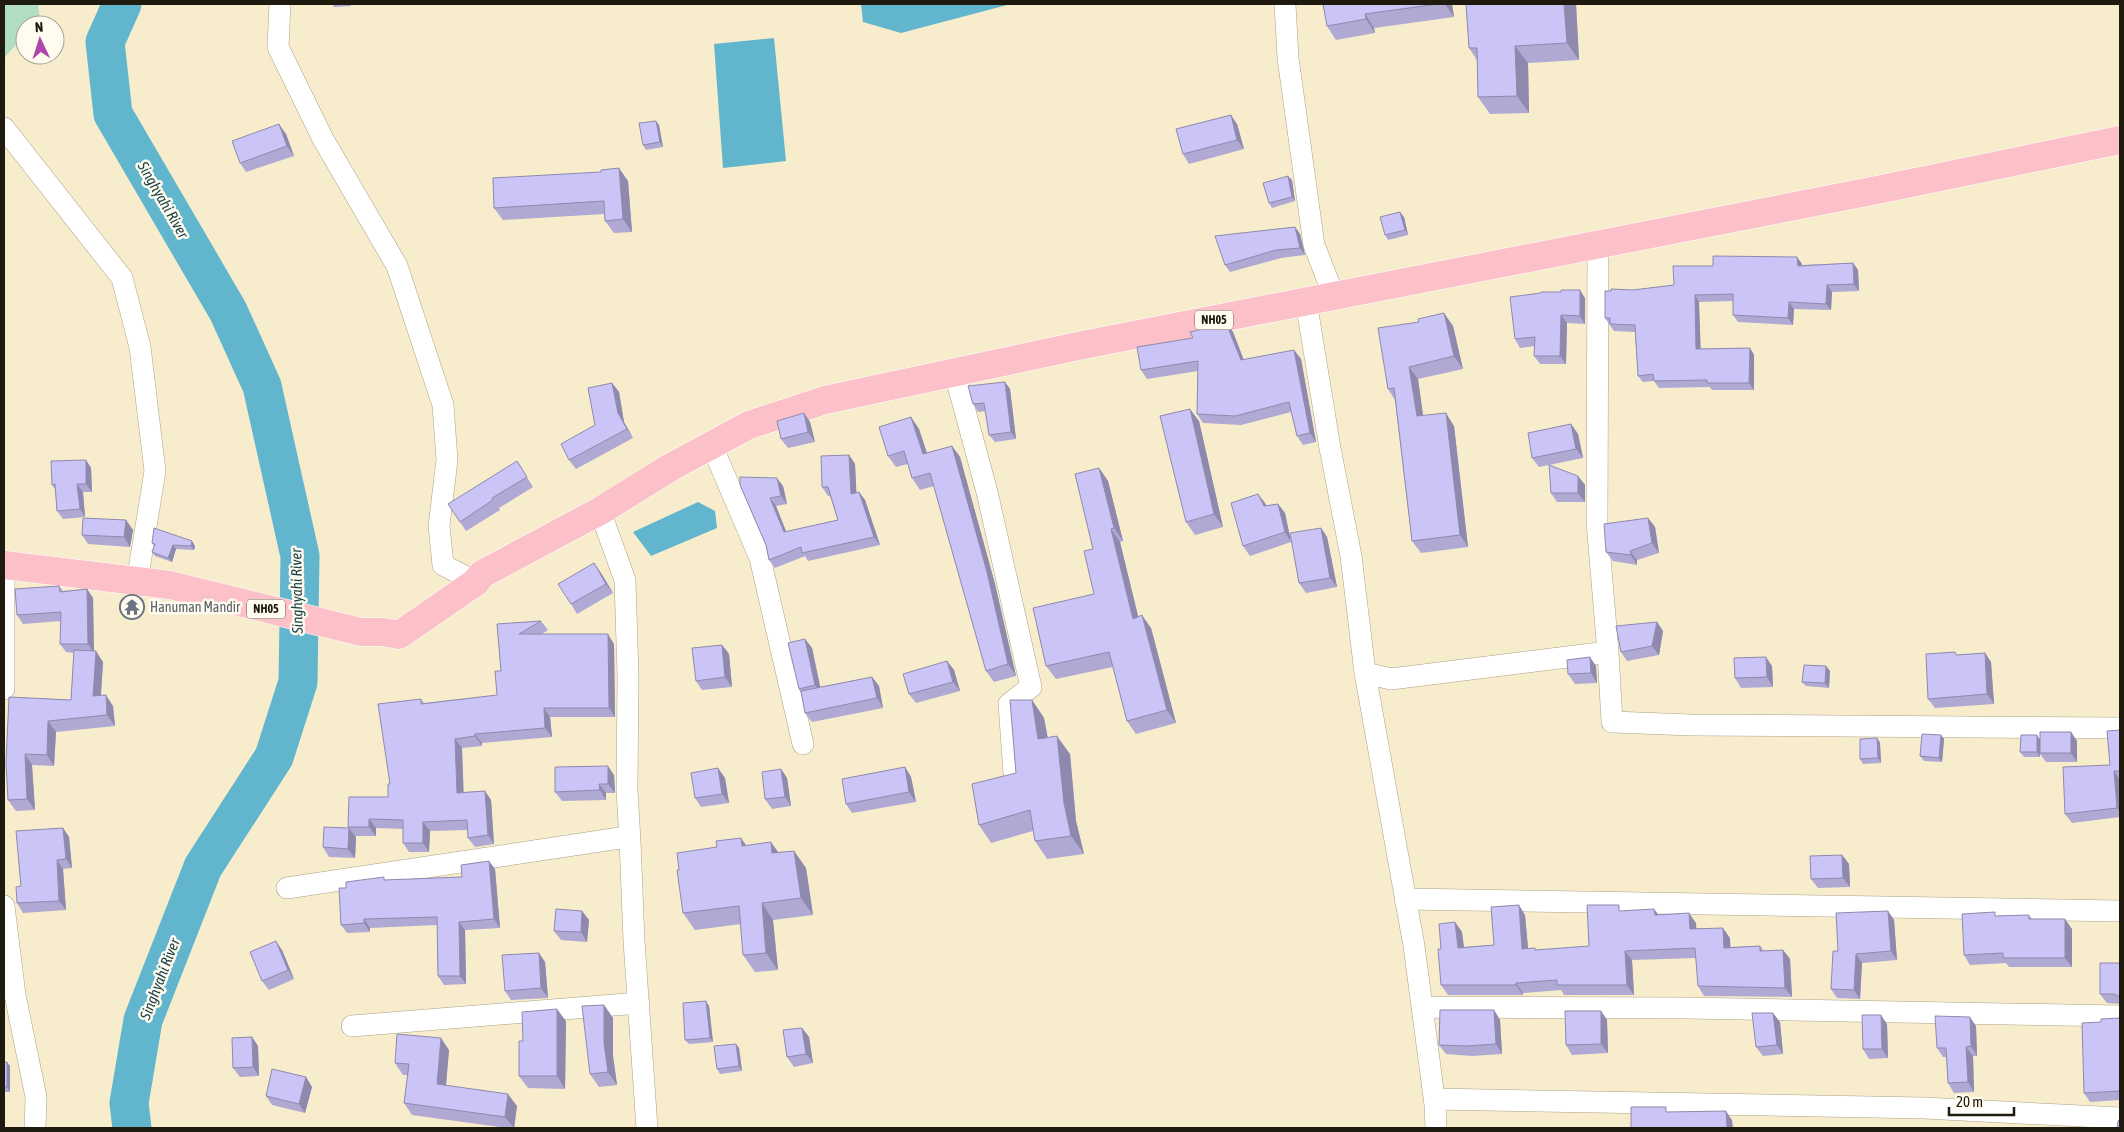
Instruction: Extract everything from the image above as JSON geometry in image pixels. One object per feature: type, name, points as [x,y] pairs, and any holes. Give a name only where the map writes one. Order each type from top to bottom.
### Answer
[{"type":"main road","name":"NH05","points":[[4,565],[170,586],[361,632],[383,632],[399,635],[476,582],[482,574],[600,511],[672,467],[749,426],[825,400],[955,374],[1084,345],[2120,140]]},
{"type":"street","points":[[280,4],[278,47],[323,139],[397,266],[443,405],[447,460],[439,526],[443,565],[476,582]]},
{"type":"street","points":[[1285,4],[1288,58],[1314,245],[1334,296]]},
{"type":"street","points":[[4,128],[122,278],[140,347],[155,471],[137,582]]},
{"type":"street","points":[[1598,244],[1598,522],[1612,722],[1691,725],[2120,728]]},
{"type":"street","points":[[1306,301],[1330,448],[1351,556],[1365,673],[1422,1007],[1436,1128]]},
{"type":"street","points":[[955,374],[987,492],[1031,687],[1009,704],[1014,773]]},
{"type":"street","points":[[712,446],[760,558],[803,744]]},
{"type":"street","points":[[600,511],[625,580],[628,675],[627,790],[647,1128]]},
{"type":"street","points":[[4,577],[4,689]]},
{"type":"street","points":[[1365,673],[1392,679],[1608,652]]},
{"type":"street","points":[[287,888],[620,838],[630,841]]},
{"type":"street","points":[[1405,899],[2120,911]]},
{"type":"street","points":[[4,906],[15,996],[36,1097],[35,1128]]},
{"type":"street","points":[[352,1026],[639,1003]]},
{"type":"street","points":[[1422,1007],[1678,1008],[2120,1016]]},
{"type":"street","points":[[1434,1100],[1924,1108],[2120,1118]]},
{"type":"green space","points":[[4,4],[38,4],[39,15],[15,15],[15,46],[4,58]]},
{"type":"water","points":[[861,4],[1011,4],[901,33],[863,22]]},
{"type":"water","points":[[774,38],[786,161],[723,168],[714,44]]},
{"type":"water","points":[[698,502],[715,511],[717,528],[651,556],[633,532]]},
{"type":"building","points":[[1323,4],[1438,4],[1365,14],[1366,19],[1327,26]]},
{"type":"building","points":[[1466,4],[1564,4],[1567,43],[1515,46],[1517,96],[1478,97],[1477,48],[1469,48]]},
{"type":"building","points":[[1231,115],[1237,140],[1183,154],[1176,129]]},
{"type":"building","points":[[656,121],[660,142],[643,145],[639,123]]},
{"type":"building","points":[[279,124],[287,146],[240,163],[232,141]]},
{"type":"building","points":[[619,168],[623,219],[605,221],[604,201],[494,208],[493,178],[601,172],[601,170]]},
{"type":"building","points":[[1288,176],[1292,197],[1269,203],[1263,183]]},
{"type":"building","points":[[1400,212],[1405,230],[1385,235],[1380,217]]},
{"type":"building","points":[[1295,227],[1300,248],[1276,250],[1225,265],[1215,236]]},
{"type":"building","points":[[1713,256],[1797,257],[1798,266],[1853,263],[1854,284],[1827,285],[1826,304],[1789,302],[1788,318],[1733,315],[1733,294],[1695,295],[1696,349],[1750,348],[1749,383],[1707,383],[1707,380],[1654,381],[1653,374],[1638,376],[1635,325],[1610,324],[1610,318],[1605,318],[1605,291],[1674,285],[1673,266],[1713,266]]},
{"type":"building","points":[[1561,290],[1580,290],[1580,316],[1561,315],[1560,356],[1534,356],[1535,337],[1515,339],[1510,297],[1541,292],[1561,292]]},
{"type":"building","points":[[1444,313],[1454,356],[1409,367],[1417,416],[1446,413],[1460,535],[1412,541],[1394,388],[1388,389],[1378,328],[1419,322],[1418,319]]},
{"type":"building","points":[[1226,323],[1241,360],[1294,350],[1310,433],[1297,436],[1289,402],[1235,416],[1197,414],[1198,361],[1141,370],[1137,347],[1193,338],[1190,332]]},
{"type":"building","points":[[1005,382],[1011,432],[989,435],[984,403],[973,404],[968,386]]},
{"type":"building","points":[[612,383],[618,413],[627,429],[569,460],[561,444],[595,425],[588,388]]},
{"type":"building","points":[[1190,409],[1214,514],[1186,522],[1160,416]]},
{"type":"building","points":[[804,413],[808,432],[781,439],[777,421]]},
{"type":"building","points":[[911,417],[923,454],[952,446],[987,572],[1008,664],[986,671],[930,473],[912,478],[904,451],[888,456],[879,427]]},
{"type":"building","points":[[1571,424],[1576,449],[1532,458],[1528,433]]},
{"type":"building","points":[[849,455],[851,494],[859,492],[874,537],[802,553],[801,547],[769,560],[766,545],[740,485],[740,477],[777,478],[781,496],[770,498],[784,532],[838,520],[828,487],[822,487],[821,456]]},
{"type":"building","points":[[86,460],[86,484],[77,484],[80,509],[57,511],[55,484],[52,485],[51,461]]},
{"type":"building","points":[[517,461],[527,477],[492,498],[493,500],[460,522],[448,504]]},
{"type":"building","points":[[1549,465],[1578,476],[1578,493],[1551,493]]},
{"type":"building","points":[[1099,468],[1114,528],[1111,529],[1133,619],[1142,615],[1167,710],[1127,721],[1109,652],[1046,666],[1033,608],[1094,594],[1084,551],[1093,549],[1075,474]]},
{"type":"building","points":[[1258,494],[1264,506],[1278,504],[1285,532],[1243,546],[1231,503]]},
{"type":"building","points":[[83,518],[126,520],[124,537],[82,535]]},
{"type":"building","points":[[1648,518],[1652,543],[1630,551],[1631,555],[1606,552],[1604,524]]},
{"type":"building","points":[[154,528],[192,541],[191,546],[173,545],[168,558],[152,552],[155,544],[152,543]]},
{"type":"building","points":[[1321,528],[1330,578],[1299,583],[1290,533]]},
{"type":"building","points":[[594,563],[606,584],[571,604],[558,584]]},
{"type":"building","points":[[59,586],[60,592],[87,589],[88,644],[60,644],[61,612],[17,615],[15,589]]},
{"type":"building","points":[[541,621],[519,634],[608,634],[609,708],[544,708],[545,728],[475,734],[475,736],[455,739],[457,793],[485,791],[488,835],[468,838],[467,820],[423,822],[423,843],[403,843],[403,820],[369,819],[369,827],[348,827],[349,797],[388,797],[388,784],[390,784],[378,704],[421,699],[421,704],[497,695],[495,671],[501,671],[497,624]]},
{"type":"building","points":[[1657,622],[1652,646],[1621,652],[1616,626]]},
{"type":"building","points":[[805,639],[815,685],[799,689],[788,643]]},
{"type":"building","points":[[722,645],[725,677],[696,681],[692,648]]},
{"type":"building","points":[[74,650],[96,651],[93,696],[106,695],[107,715],[48,721],[47,755],[25,754],[27,799],[8,800],[6,763],[9,697],[71,700]]},
{"type":"building","points":[[1955,652],[1956,655],[1985,653],[1987,694],[1928,699],[1926,654]]},
{"type":"building","points":[[1590,657],[1591,673],[1568,674],[1567,660]]},
{"type":"building","points":[[1766,657],[1767,677],[1735,678],[1734,658]]},
{"type":"building","points":[[947,661],[953,682],[909,694],[903,674]]},
{"type":"building","points":[[1804,665],[1826,666],[1825,683],[1802,682]]},
{"type":"building","points":[[872,677],[877,698],[805,713],[801,691]]},
{"type":"building","points":[[1010,700],[1032,700],[1038,739],[1057,736],[1064,803],[1071,836],[1035,841],[1030,810],[979,825],[972,784],[1016,773]]},
{"type":"building","points":[[2120,730],[2120,771],[2114,771],[2117,808],[2065,814],[2063,767],[2110,765],[2107,731]]},
{"type":"building","points":[[2040,732],[2071,732],[2071,753],[2040,753]]},
{"type":"building","points":[[1922,734],[1941,735],[1939,758],[1920,756]]},
{"type":"building","points":[[2021,735],[2037,735],[2037,752],[2020,752]]},
{"type":"building","points":[[1877,738],[1878,758],[1860,759],[1860,739]]},
{"type":"building","points":[[608,766],[608,784],[599,784],[600,790],[555,792],[555,767]]},
{"type":"building","points":[[905,767],[909,792],[846,804],[842,779]]},
{"type":"building","points":[[718,768],[722,794],[695,798],[691,773]]},
{"type":"building","points":[[781,769],[785,797],[765,799],[762,772]]},
{"type":"building","points":[[324,827],[349,828],[348,849],[323,847]]},
{"type":"building","points":[[63,828],[66,859],[57,860],[59,901],[17,903],[16,887],[21,886],[16,831]]},
{"type":"building","points":[[741,838],[742,846],[771,842],[772,853],[794,851],[801,898],[762,903],[766,953],[743,955],[739,906],[683,913],[677,870],[679,870],[677,853],[717,847],[716,841]]},
{"type":"building","points":[[1842,855],[1843,878],[1811,879],[1810,856]]},
{"type":"building","points":[[489,861],[494,919],[459,922],[460,976],[438,976],[437,917],[364,919],[364,923],[341,925],[339,888],[346,888],[346,882],[384,877],[384,880],[462,877],[461,865]]},
{"type":"building","points":[[1519,905],[1522,949],[1535,948],[1535,950],[1589,946],[1587,905],[1619,905],[1619,911],[1654,909],[1655,915],[1689,913],[1690,929],[1723,928],[1724,948],[1760,946],[1760,951],[1783,950],[1785,988],[1698,986],[1695,948],[1625,951],[1627,985],[1557,985],[1557,980],[1516,983],[1516,985],[1441,985],[1438,949],[1441,949],[1439,924],[1455,922],[1458,948],[1494,945],[1491,907]]},
{"type":"building","points":[[556,909],[582,911],[581,932],[554,931]]},
{"type":"building","points":[[1888,911],[1891,951],[1856,954],[1854,990],[1831,989],[1833,951],[1838,951],[1836,913]]},
{"type":"building","points":[[1995,912],[1995,916],[2029,915],[2029,919],[2065,919],[2065,958],[2003,958],[2003,953],[1964,955],[1962,914]]},
{"type":"building","points":[[276,941],[288,970],[262,981],[250,952]]},
{"type":"building","points":[[539,953],[541,988],[505,991],[502,955]]},
{"type":"building","points":[[2100,963],[2120,963],[2120,997],[2114,994],[2100,994]]},
{"type":"building","points":[[706,1001],[710,1038],[685,1040],[683,1003]]},
{"type":"building","points":[[604,1005],[604,1043],[608,1072],[590,1074],[582,1006]]},
{"type":"building","points":[[557,1009],[557,1076],[519,1076],[519,1041],[523,1041],[522,1012]]},
{"type":"building","points":[[1440,1010],[1494,1010],[1496,1044],[1439,1045]]},
{"type":"building","points":[[1565,1011],[1601,1011],[1601,1044],[1566,1045]]},
{"type":"building","points":[[1752,1013],[1773,1013],[1777,1045],[1756,1047]]},
{"type":"building","points":[[1862,1015],[1881,1015],[1882,1049],[1863,1049]]},
{"type":"building","points":[[1935,1016],[1970,1017],[1971,1046],[1966,1047],[1968,1082],[1948,1083],[1946,1048],[1937,1048]]},
{"type":"building","points":[[2120,1018],[2120,1091],[2084,1093],[2082,1023]]},
{"type":"building","points":[[802,1028],[806,1054],[787,1057],[783,1030]]},
{"type":"building","points":[[397,1034],[441,1038],[437,1084],[508,1094],[505,1117],[404,1103],[409,1064],[395,1063]]},
{"type":"building","points":[[252,1037],[253,1067],[233,1068],[232,1038]]},
{"type":"building","points":[[736,1044],[739,1066],[717,1069],[714,1046]]},
{"type":"building","points":[[4,1062],[7,1062],[7,1087],[4,1087]]},
{"type":"building","points":[[272,1069],[306,1077],[299,1104],[266,1096]]},
{"type":"building","points":[[1631,1107],[1666,1107],[1666,1112],[1726,1111],[1727,1128],[1631,1128]]},
{"type":"building","points":[[2120,1119],[2120,1128],[2117,1128],[2118,1121]]},
{"type":"waterway","name":"Singhyahi River","points":[[122,4],[105,42],[113,114],[228,311],[262,386],[300,556],[298,682],[274,757],[203,867],[143,1020],[129,1103],[132,1128]]},
{"type":"place","name":"Hanuman Mandir","points":[[132,607]]}]
